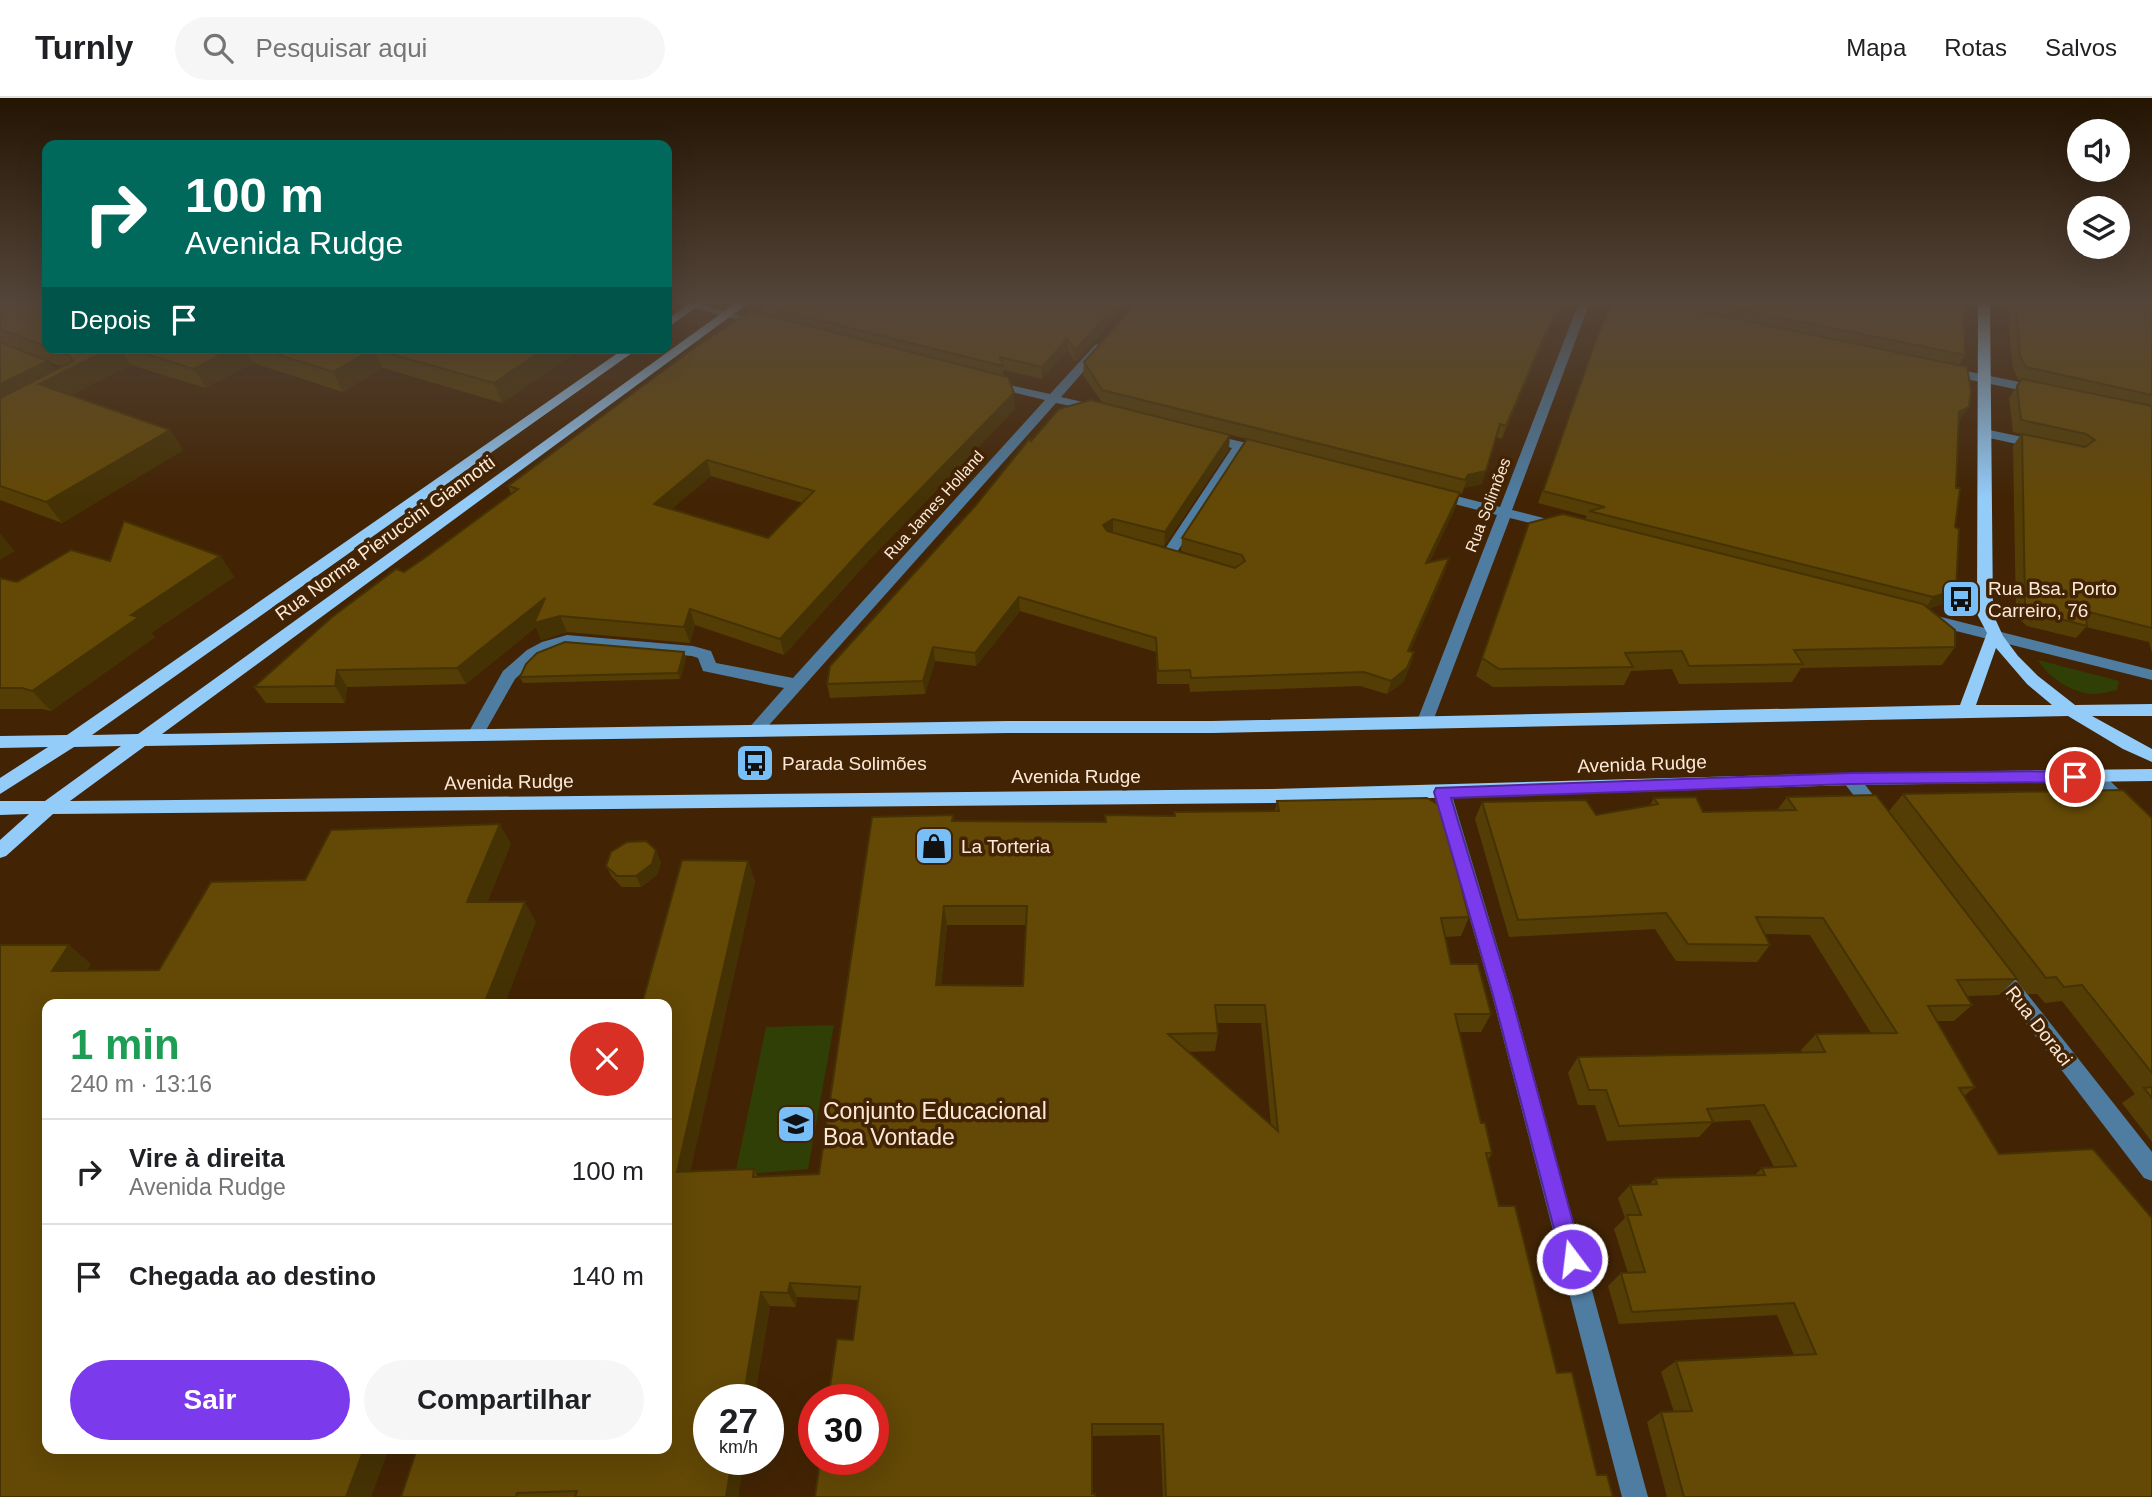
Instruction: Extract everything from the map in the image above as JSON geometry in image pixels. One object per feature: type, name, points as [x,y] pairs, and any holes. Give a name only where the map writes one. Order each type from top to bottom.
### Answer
[{"type":"main road","name":"Rua Norma Pieruccini Giannotti","points":[[0,787],[69,742],[606,367]]},
{"type":"main road","name":"Rua Norma Pieruccini Giannotti","points":[[0,851],[49,807],[656,367]]},
{"type":"main road","points":[[1986,367],[1985,614],[1993,635],[2036,681],[2073,712],[2092,725],[2152,756]]},
{"type":"main road","points":[[1966,711],[1993,635]]},
{"type":"main road","points":[[0,742],[755,730],[1212,727],[1966,711],[2152,710]]},
{"type":"main road","name":"Avenida Rudge","points":[[0,808],[1004,797],[1112,799],[1851,779],[2152,775]]},
{"type":"street","name":"Rua James Holland","points":[[755,730],[1081,367]]},
{"type":"street","name":"Rua Solimões","points":[[1425,721],[1560,367]]},
{"type":"street","points":[[1939,370],[2052,393]]},
{"type":"street","points":[[975,378],[1119,415]]},
{"type":"street","points":[[1986,433],[2051,448]]},
{"type":"street","points":[[1200,435],[1279,455]]},
{"type":"street","points":[[1168,555],[1240,446]]},
{"type":"street","points":[[1420,491],[1569,528]]},
{"type":"street","points":[[1911,614],[2152,675]]},
{"type":"street","points":[[475,735],[511,670],[528,654],[567,640],[693,651],[705,654],[709,667],[797,684]]},
{"type":"street","points":[[2094,776],[2152,833]]},
{"type":"street","points":[[1851,779],[1890,831]]},
{"type":"street","points":[[1441,792],[1502,995],[1635,1497]]},
{"type":"street","name":"Rua Doraci","points":[[1980,949],[2039,1029],[2152,1170]]},
{"type":"green space","points":[[2038,660],[2119,681],[2117,690],[2094,694],[2070,688],[2055,678]]},
{"type":"green space","points":[[834,1025],[808,1169],[735,1175],[766,1027]]},
{"type":"building","points":[[0,367],[35,367],[0,384]]},
{"type":"building","points":[[61,367],[73,367],[39,384],[170,430],[46,502],[0,486],[0,398]]},
{"type":"building","points":[[318,367],[341,367],[333,372]]},
{"type":"building","points":[[438,367],[517,367],[494,383]]},
{"type":"building","points":[[668,367],[970,367],[1008,377],[1014,393],[868,543],[780,639],[690,609],[684,627],[560,616],[534,623],[545,598],[457,668],[337,670],[335,686],[254,687],[332,617],[396,569],[404,572],[518,489],[508,486]],"holes":[[[707,460],[814,491],[768,538],[654,504]]]},
{"type":"building","points":[[1087,367],[1531,367],[1506,426],[1500,424],[1486,471],[1468,475],[1465,480],[1102,390]]},
{"type":"building","points":[[1586,367],[1967,367],[1971,390],[1969,407],[1959,412],[1956,488],[1960,488],[1955,527],[1959,529],[1956,590],[1933,597],[1589,511],[1605,507],[1543,491]]},
{"type":"building","points":[[2027,367],[2152,367],[2152,395]]},
{"type":"building","points":[[2022,379],[2152,406],[2152,628],[2085,611],[2087,626],[2037,613],[2025,604],[2022,434],[2085,447],[2095,440],[2086,434],[2021,420],[2017,386]]},
{"type":"building","points":[[1091,400],[1230,435],[1165,532],[1113,519],[1103,525],[1107,531],[1235,568],[1245,561],[1242,555],[1182,538],[1247,439],[1460,493],[1426,563],[1449,558],[1408,651],[1414,652],[1407,668],[1391,681],[1364,672],[1191,678],[1190,670],[1158,671],[1156,638],[1019,597],[975,653],[933,647],[923,681],[827,684],[830,666],[976,505],[1030,438],[1031,441],[1059,409]]},
{"type":"building","points":[[1563,514],[1923,604],[1955,630],[1955,647],[1794,650],[1803,664],[1689,666],[1682,651],[1625,653],[1633,667],[1499,669],[1482,658],[1529,523]]},
{"type":"building","points":[[124,521],[220,556],[131,615],[139,617],[32,691],[0,688],[0,578],[17,582],[71,550],[110,561]]},
{"type":"building","points":[[565,642],[684,652],[678,673],[520,677],[526,664],[537,653]]},
{"type":"building","points":[[2123,790],[2152,818],[2152,1073],[2082,985],[2064,987],[2056,977],[2046,978],[1903,794]]},
{"type":"building","points":[[1876,795],[2017,979],[1957,980],[1972,1005],[1928,1006],[1975,1087],[1959,1088],[1999,1154],[2093,1149],[2152,1218],[2152,1497],[1684,1497],[1661,1412],[1692,1411],[1676,1361],[1816,1354],[1794,1303],[1632,1312],[1621,1273],[1645,1272],[1627,1215],[1641,1215],[1630,1185],[1657,1184],[1655,1178],[1765,1175],[1762,1168],[1796,1166],[1764,1105],[1707,1109],[1713,1122],[1619,1126],[1606,1090],[1589,1090],[1578,1057],[1825,1052],[1816,1034],[1897,1033],[1823,918],[1756,917],[1770,945],[1688,944],[1666,913],[1518,920],[1482,802],[1586,800],[1596,815],[1658,804],[1654,798],[1696,797],[1703,812],[1796,810],[1787,797]]},
{"type":"building","points":[[1427,798],[1441,806],[1469,917],[1441,918],[1451,964],[1478,964],[1491,1014],[1455,1014],[1481,1123],[1485,1123],[1492,1153],[1486,1153],[1499,1206],[1515,1206],[1557,1373],[1572,1372],[1597,1475],[1607,1475],[1613,1497],[1166,1497],[1163,1424],[1092,1424],[1092,1494],[1095,1494],[1095,1497],[815,1497],[818,1475],[889,1475],[889,1384],[830,1384],[837,1339],[853,1340],[860,1287],[790,1283],[788,1293],[761,1292],[746,1384],[693,1384],[693,1475],[730,1475],[726,1497],[575,1497],[577,1491],[517,1493],[516,1497],[401,1497],[415,1454],[672,1454],[672,999],[643,999],[682,860],[748,861],[677,1172],[754,1169],[753,1177],[819,1174],[872,817],[953,815],[952,821],[1106,822],[1105,815],[1175,816],[1174,812],[1279,811],[1277,801]],"holes":[[[944,906],[1027,906],[1023,986],[936,985]],[[1215,1005],[1265,1005],[1278,1131],[1168,1034],[1218,1033]]]},
{"type":"building","points":[[500,824],[467,902],[525,902],[486,999],[42,999],[42,1454],[362,1454],[346,1497],[0,1497],[0,945],[69,945],[52,971],[159,970],[211,882],[305,880],[331,830]]},
{"type":"building","points":[[646,841],[656,850],[652,864],[636,876],[617,876],[606,866],[611,852],[627,842]]},
{"type":"building","points":[[2152,1087],[2152,1098],[2144,1088]]},
{"type":"place","name":"Rua Bsa. Porto Carreiro, 76","points":[[1961,599]]},
{"type":"place","name":"Parada Solimões","points":[[755,763]]},
{"type":"place","name":"La Torteria","points":[[934,846]]},
{"type":"place","name":"Conjunto Educacional Boa Vontade","points":[[796,1124]]},
{"type":"route","points":[[1572,1259],[1502,995],[1441,792],[1851,779],[2075,777]]}]
